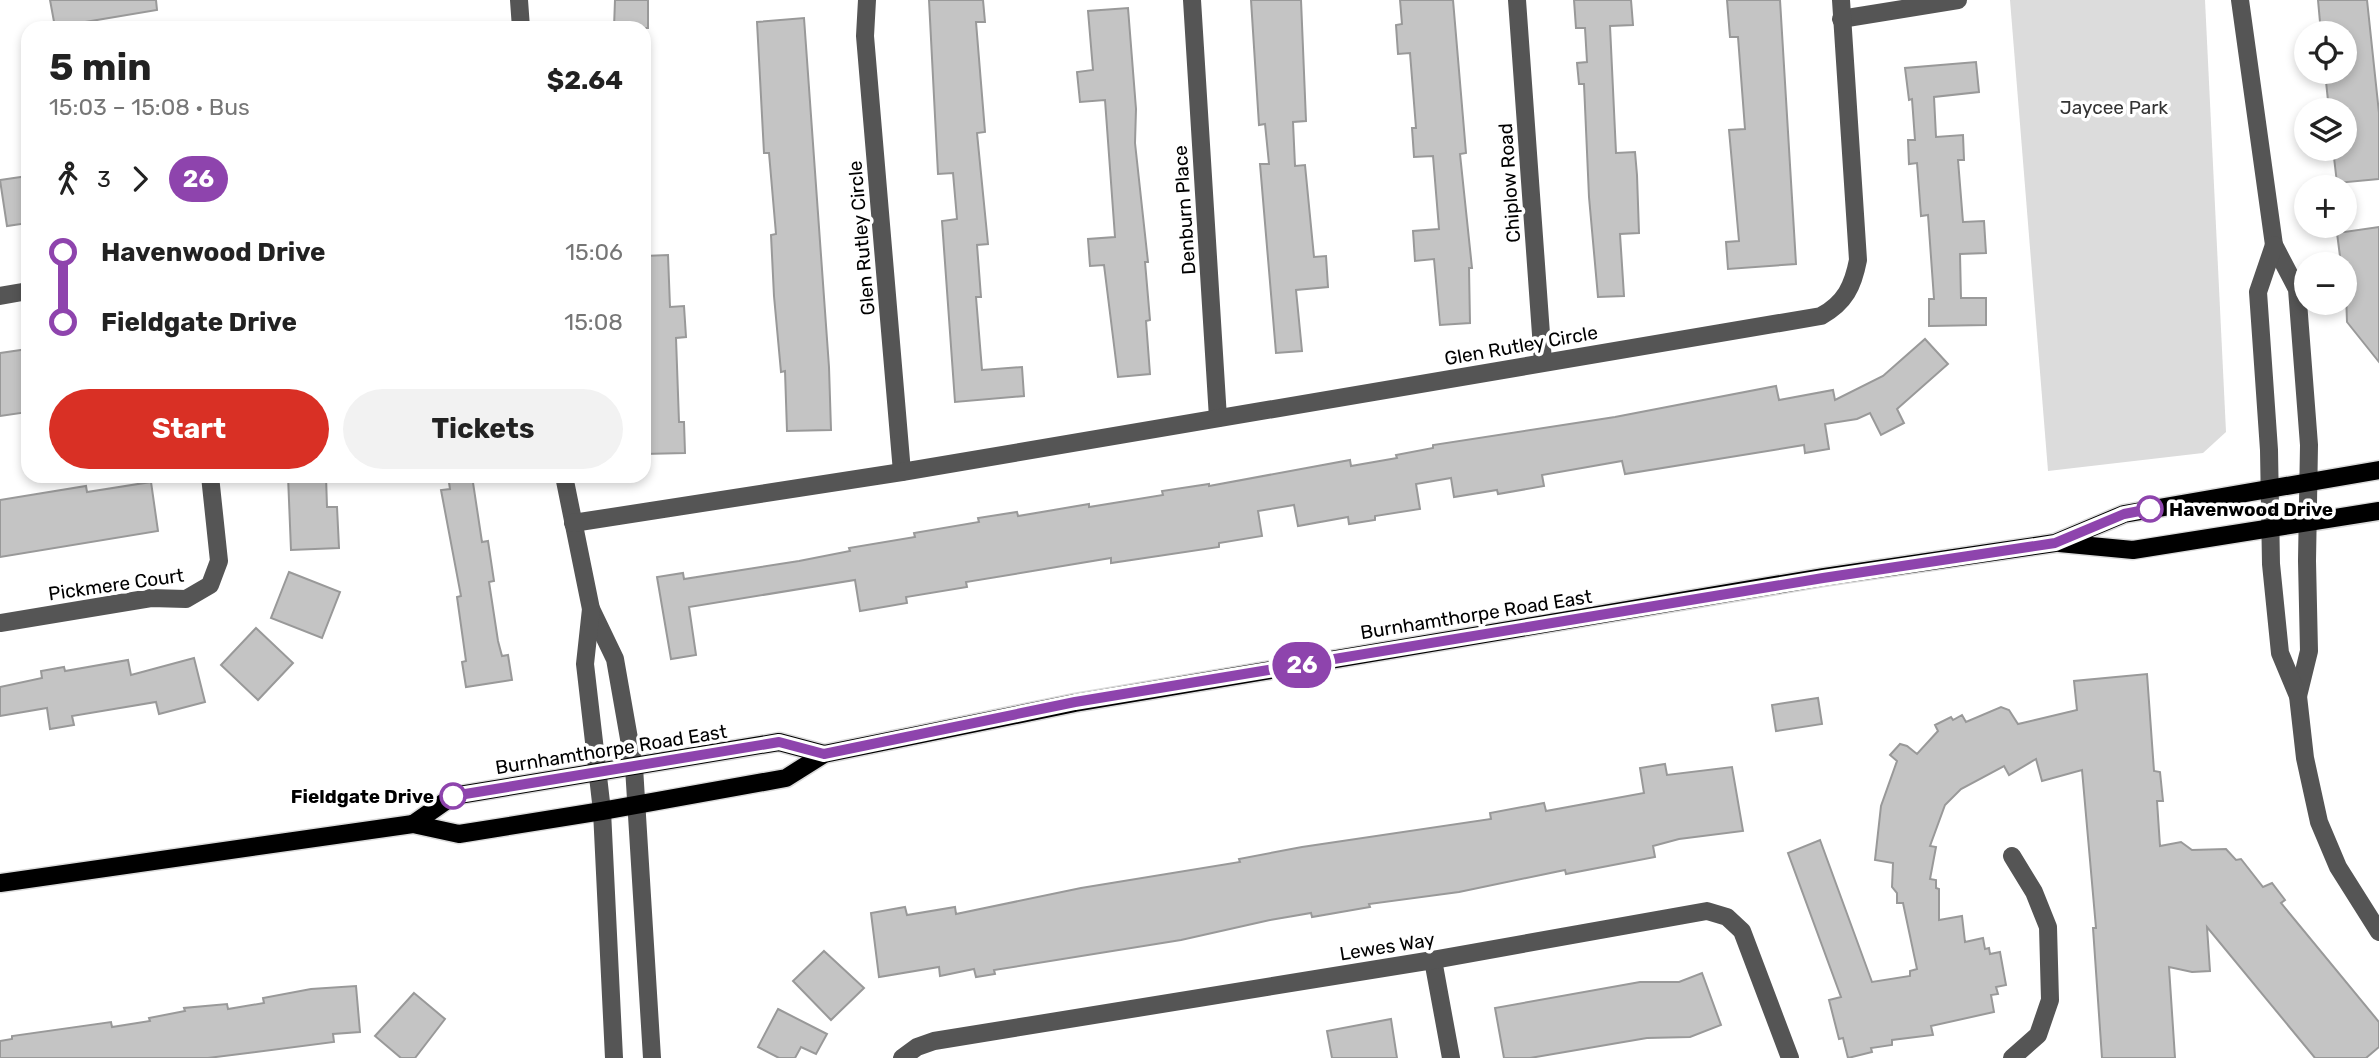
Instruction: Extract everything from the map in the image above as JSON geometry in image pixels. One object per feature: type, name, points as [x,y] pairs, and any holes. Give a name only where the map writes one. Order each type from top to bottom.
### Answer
[{"type":"main road","name":"Burnhamthorpe Road East","points":[[2055,543],[2124,514],[2379,470]]},
{"type":"main road","name":"Burnhamthorpe Road East","points":[[0,883],[413,824],[459,834],[786,778],[824,754],[1075,702],[1823,578],[2055,543],[2133,550],[2379,511]]},
{"type":"main road","name":"Burnhamthorpe Road East","points":[[413,824],[453,796],[779,742],[824,754]]},
{"type":"street","points":[[519,0],[520,21]]},
{"type":"street","name":"Glen Rutley Circle","points":[[867,0],[865,36],[902,472]]},
{"type":"street","name":"Denburn Place","points":[[1192,0],[1218,418]]},
{"type":"street","name":"Chiplow Road","points":[[1517,0],[1543,362]]},
{"type":"street","name":"Glen Rutley Circle","points":[[573,523],[902,472],[1821,316],[1844,299],[1853,283],[1858,260],[1840,0]]},
{"type":"street","points":[[1841,19],[1958,0]]},
{"type":"street","points":[[2240,0],[2273,245],[2297,289],[2309,445],[2309,651],[2298,696]]},
{"type":"street","points":[[2273,245],[2258,292],[2270,527],[2280,653],[2298,696],[2305,758],[2319,822],[2338,867],[2379,932]]},
{"type":"street","points":[[0,296],[21,292]]},
{"type":"street","name":"Pickmere Court","points":[[0,623],[151,598],[186,599],[210,585],[219,561],[211,483]]},
{"type":"street","points":[[565,483],[591,609],[615,659],[634,766],[639,804],[652,1058]]},
{"type":"street","points":[[591,609],[585,664],[602,811],[614,1058]]},
{"type":"street","points":[[2012,856],[2034,892],[2048,927],[2050,1000],[2038,1035],[2012,1058]]},
{"type":"street","name":"Lewes Way","points":[[902,1058],[917,1047],[934,1041],[1433,960],[1697,911],[1717,913],[1735,923],[1747,940],[1790,1058]]},
{"type":"street","points":[[1433,960],[1451,1058]]},
{"type":"green space","name":"Jaycee Park","points":[[2010,0],[2205,0],[2226,432],[2203,453],[2048,471]]},
{"type":"building","points":[[50,0],[156,0],[157,10],[91,21],[54,21]]},
{"type":"building","points":[[615,0],[648,0],[648,21],[614,21]]},
{"type":"building","points":[[929,0],[983,0],[985,22],[976,22],[985,132],[977,133],[988,244],[977,245],[981,297],[976,297],[982,370],[1022,367],[1024,396],[955,402],[942,221],[957,219],[953,173],[938,174]]},
{"type":"building","points":[[1251,0],[1301,0],[1306,121],[1293,122],[1295,166],[1305,165],[1314,257],[1326,256],[1328,287],[1296,290],[1302,351],[1276,353],[1260,164],[1269,164],[1265,124],[1259,125]]},
{"type":"building","points":[[1400,0],[1453,0],[1466,153],[1460,154],[1472,268],[1469,268],[1470,323],[1440,325],[1434,259],[1415,261],[1413,231],[1439,229],[1433,156],[1414,157],[1412,128],[1416,128],[1410,53],[1398,54],[1396,25],[1402,24]]},
{"type":"building","points":[[1574,0],[1631,0],[1633,25],[1610,26],[1616,153],[1635,152],[1637,175],[1639,233],[1620,234],[1624,296],[1598,297],[1589,197],[1584,84],[1579,84],[1577,63],[1587,62],[1585,28],[1576,28]]},
{"type":"building","points":[[1727,0],[1780,0],[1796,264],[1728,269],[1726,242],[1739,241],[1729,130],[1745,129],[1738,37],[1730,37]]},
{"type":"building","points":[[2318,0],[2367,0],[2379,113],[2379,179],[2357,181],[2357,175],[2336,175],[2334,161],[2357,161],[2357,98],[2328,98],[2326,84],[2357,84],[2357,21],[2320,21]]},
{"type":"building","points":[[1128,8],[1136,109],[1135,143],[1148,262],[1145,262],[1150,320],[1146,321],[1150,374],[1118,377],[1104,265],[1090,266],[1088,239],[1115,237],[1105,100],[1080,102],[1077,72],[1093,70],[1088,11]]},
{"type":"building","points":[[804,18],[829,367],[831,430],[787,431],[785,371],[781,372],[774,296],[771,235],[776,234],[769,153],[764,153],[757,22]]},
{"type":"building","points":[[1976,62],[1979,92],[1934,97],[1936,137],[1963,135],[1964,160],[1958,160],[1963,222],[1984,221],[1986,253],[1960,254],[1961,298],[1986,298],[1986,325],[1929,326],[1929,299],[1934,299],[1928,215],[1921,216],[1917,163],[1909,164],[1908,140],[1915,140],[1912,99],[1909,100],[1905,68]]},
{"type":"building","points":[[21,177],[21,224],[7,226],[0,180]]},
{"type":"building","points":[[2379,227],[2379,362],[2347,322],[2347,315],[2357,315],[2357,252],[2339,252],[2338,238],[2357,238],[2357,230]]},
{"type":"building","points":[[668,255],[670,307],[684,306],[686,337],[676,338],[679,422],[684,422],[685,453],[651,454],[651,256]]},
{"type":"building","points":[[1925,339],[1948,364],[1897,409],[1904,423],[1881,435],[1870,413],[1857,419],[1825,424],[1829,449],[1805,453],[1804,445],[1625,474],[1622,461],[1542,475],[1544,486],[1498,494],[1497,490],[1454,497],[1451,478],[1416,484],[1420,509],[1375,516],[1375,520],[1349,524],[1348,517],[1298,526],[1294,505],[1258,511],[1262,536],[1219,543],[1219,547],[1111,563],[1111,558],[966,582],[967,587],[906,597],[907,603],[860,611],[855,580],[689,607],[696,655],[671,659],[657,577],[683,573],[684,579],[799,561],[850,551],[849,548],[915,537],[914,533],[979,522],[978,518],[1017,512],[1018,516],[1089,504],[1089,507],[1163,495],[1162,491],[1209,486],[1350,460],[1351,466],[1397,458],[1396,455],[1433,448],[1433,445],[1615,417],[1776,386],[1779,400],[1833,390],[1835,400],[1883,376]]},
{"type":"building","points":[[21,350],[21,413],[0,416],[0,353]]},
{"type":"building","points":[[151,483],[158,531],[0,557],[0,500],[86,486],[87,492]]},
{"type":"building","points":[[288,483],[326,483],[327,507],[337,507],[339,548],[291,550]]},
{"type":"building","points":[[449,483],[473,483],[482,542],[488,541],[494,581],[489,582],[498,641],[502,656],[508,655],[512,680],[466,687],[462,662],[466,661],[457,597],[461,596],[441,490],[450,489]]},
{"type":"building","points":[[289,572],[340,592],[322,638],[271,618]]},
{"type":"building","points":[[256,628],[293,663],[258,700],[221,665]]},
{"type":"building","points":[[194,658],[205,702],[159,714],[156,702],[72,716],[74,725],[50,729],[47,708],[0,716],[0,687],[42,678],[41,671],[64,667],[65,671],[128,660],[131,675]]},
{"type":"building","points":[[2147,674],[2154,771],[2160,772],[2163,801],[2157,801],[2160,846],[2181,842],[2192,850],[2226,849],[2236,860],[2241,859],[2263,887],[2272,883],[2285,900],[2281,903],[2379,1022],[2379,1047],[2366,1058],[2315,1058],[2207,927],[2210,971],[2192,972],[2169,967],[2175,1058],[2102,1058],[2093,928],[2096,928],[2082,770],[2042,781],[2036,759],[2009,775],[2004,766],[1961,789],[1945,805],[1930,846],[1936,847],[1930,879],[1936,880],[1936,888],[1939,889],[1939,920],[1962,916],[1965,942],[1983,938],[1985,949],[1989,948],[1990,954],[2000,952],[2006,985],[1996,987],[1998,994],[1991,995],[1994,1012],[1931,1026],[1933,1035],[1892,1040],[1892,1045],[1871,1048],[1872,1052],[1848,1058],[1843,1038],[1839,1039],[1829,1000],[1841,997],[1788,853],[1820,840],[1872,982],[1910,976],[1910,971],[1917,969],[1903,903],[1897,903],[1897,893],[1892,887],[1893,863],[1875,860],[1881,806],[1897,761],[1890,755],[1900,744],[1917,754],[1938,731],[1935,725],[1951,717],[1953,720],[1962,715],[1966,722],[2001,707],[2009,710],[2018,724],[2077,710],[2074,681]]},
{"type":"building","points":[[1818,698],[1822,724],[1776,731],[1772,705]]},
{"type":"building","points":[[1665,764],[1667,775],[1732,767],[1743,831],[1679,839],[1653,846],[1655,857],[1566,874],[1565,870],[1459,892],[1369,904],[1370,907],[1312,917],[1311,913],[1270,920],[1181,940],[994,970],[995,974],[976,977],[974,969],[940,976],[939,967],[879,977],[871,913],[905,907],[907,915],[955,907],[956,914],[1081,888],[1240,862],[1239,859],[1302,847],[1491,819],[1490,813],[1544,803],[1546,811],[1644,793],[1640,768]]},
{"type":"building","points":[[824,951],[864,988],[831,1020],[793,981]]},
{"type":"building","points":[[1702,973],[1721,1025],[1690,1037],[1647,1038],[1530,1058],[1504,1058],[1495,1008],[1640,982],[1679,982]]},
{"type":"building","points":[[356,986],[360,1032],[333,1034],[334,1042],[208,1058],[0,1058],[0,1041],[12,1039],[12,1036],[111,1022],[112,1027],[150,1021],[149,1018],[185,1011],[184,1008],[227,1004],[228,1009],[264,1003],[263,998],[311,989]]},
{"type":"building","points":[[414,993],[445,1019],[415,1058],[401,1058],[375,1036]]},
{"type":"building","points":[[778,1009],[827,1034],[816,1054],[801,1047],[795,1058],[779,1058],[758,1047]]},
{"type":"building","points":[[1391,1019],[1397,1058],[1332,1058],[1327,1031]]},
{"type":"bus line","name":"26","points":[[453,796],[779,742],[824,754],[1075,702],[1823,578],[2055,543],[2124,514],[2150,509]]},
{"type":"place","name":"Havenwood Drive","points":[[2150,509]]},
{"type":"place","name":"Fieldgate Drive","points":[[453,796]]}]
